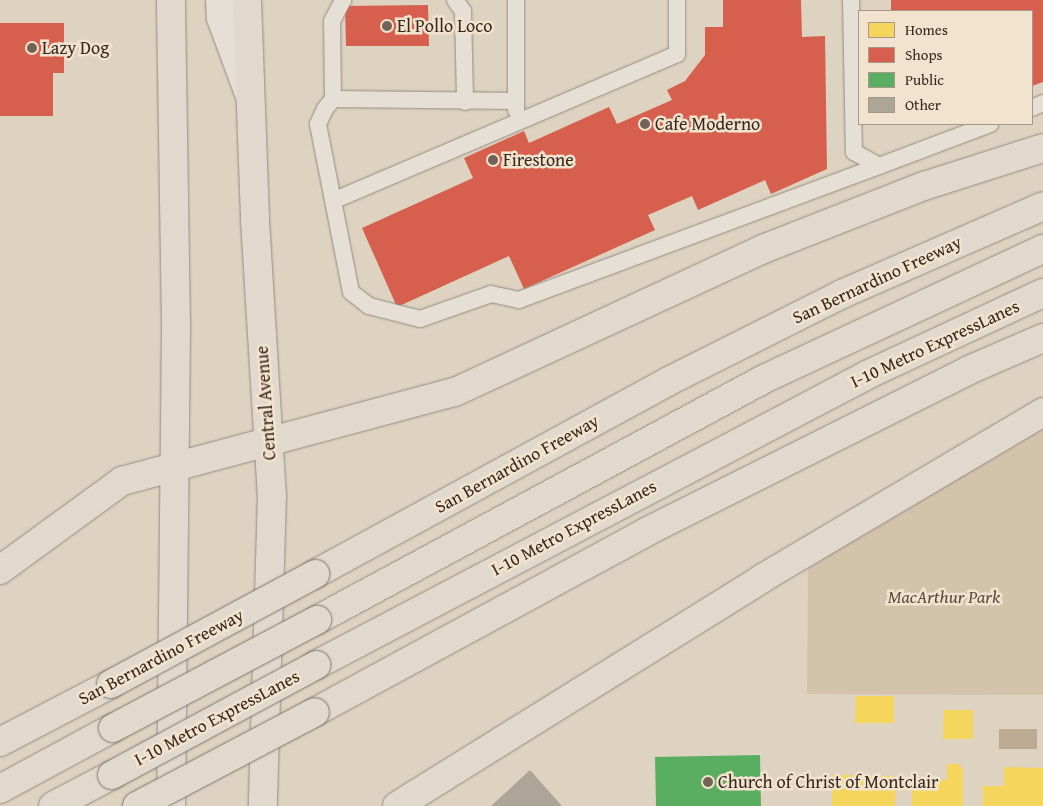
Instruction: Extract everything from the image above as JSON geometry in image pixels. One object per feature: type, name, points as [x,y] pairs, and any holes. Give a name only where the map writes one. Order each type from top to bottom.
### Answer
[{"type":"main road","points":[[171,0],[176,324],[173,466],[171,806]]},
{"type":"main road","name":"Central Avenue","points":[[248,0],[249,95],[272,495],[263,806]]},
{"type":"main road","points":[[0,570],[114,486],[173,466],[455,392],[763,249],[924,186],[1043,148]]},
{"type":"main road","name":"San Bernardino Freeway","points":[[0,742],[112,684],[667,382],[842,294],[1043,206]]},
{"type":"main road","points":[[0,789],[764,379],[1043,248]]},
{"type":"main road","name":"I-10 Metro ExpressLanes","points":[[53,806],[316,665],[869,374],[1043,294]]},
{"type":"main road","points":[[137,806],[315,712],[648,531],[889,409],[1043,338]]},
{"type":"main road","points":[[397,806],[761,579],[1043,412]]},
{"type":"street","points":[[220,0],[221,18],[249,95]]},
{"type":"lane","points":[[343,0],[332,21],[333,99],[318,124],[335,200],[351,292],[369,306],[420,319],[492,294],[519,300],[987,125]]},
{"type":"lane","points":[[455,0],[463,11],[465,102]]},
{"type":"lane","points":[[516,0],[517,124]]},
{"type":"lane","points":[[335,200],[517,124],[677,54],[677,0]]},
{"type":"lane","points":[[851,0],[854,152],[879,166]]},
{"type":"lane","points":[[333,99],[465,102],[516,101]]},
{"type":"green space","name":"MacArthur Park","points":[[1043,428],[1043,695],[807,694],[808,568],[943,482]]},
{"type":"shaded area","points":[[999,729],[1037,729],[1037,749],[999,749]]},
{"type":"building: Homes","points":[[856,696],[894,696],[894,723],[855,723]]},
{"type":"building: Homes","points":[[944,710],[973,710],[973,739],[943,739]]},
{"type":"building: Homes","points":[[947,764],[959,764],[963,769],[963,806],[912,806],[912,779],[947,780]]},
{"type":"building: Homes","points":[[1004,767],[1043,768],[1043,806],[983,806],[983,786],[1004,786]]},
{"type":"building: Homes","points":[[832,775],[896,776],[895,806],[832,806]]},
{"type":"building: Shops","points":[[723,0],[801,0],[802,37],[825,36],[827,169],[771,194],[765,180],[698,210],[692,196],[648,215],[655,230],[524,289],[509,256],[397,307],[362,228],[473,178],[464,158],[524,131],[529,143],[609,107],[617,124],[672,100],[667,90],[685,81],[705,55],[705,27],[723,27]]},
{"type":"building: Shops","points":[[891,0],[1043,0],[1043,82],[1033,86],[1033,10],[891,10]]},
{"type":"building: Shops","name":"El Pollo Loco","points":[[428,5],[429,46],[346,46],[345,6]]},
{"type":"building: Shops","name":"Lazy Dog","points":[[0,23],[64,23],[64,73],[53,73],[53,116],[0,116]]},
{"type":"building: Public","name":"Church of Christ of Montclair","points":[[760,755],[761,806],[656,806],[655,757]]},
{"type":"building: Other","points":[[530,770],[562,806],[491,806]]},
{"type":"place","name":"El Pollo Loco","points":[[387,26]]},
{"type":"place","name":"Lazy Dog","points":[[32,48]]},
{"type":"place","name":"Cafe Moderno","points":[[645,124]]},
{"type":"place","name":"Firestone","points":[[493,160]]},
{"type":"place","name":"Church of Christ of Montclair","points":[[708,782]]}]
